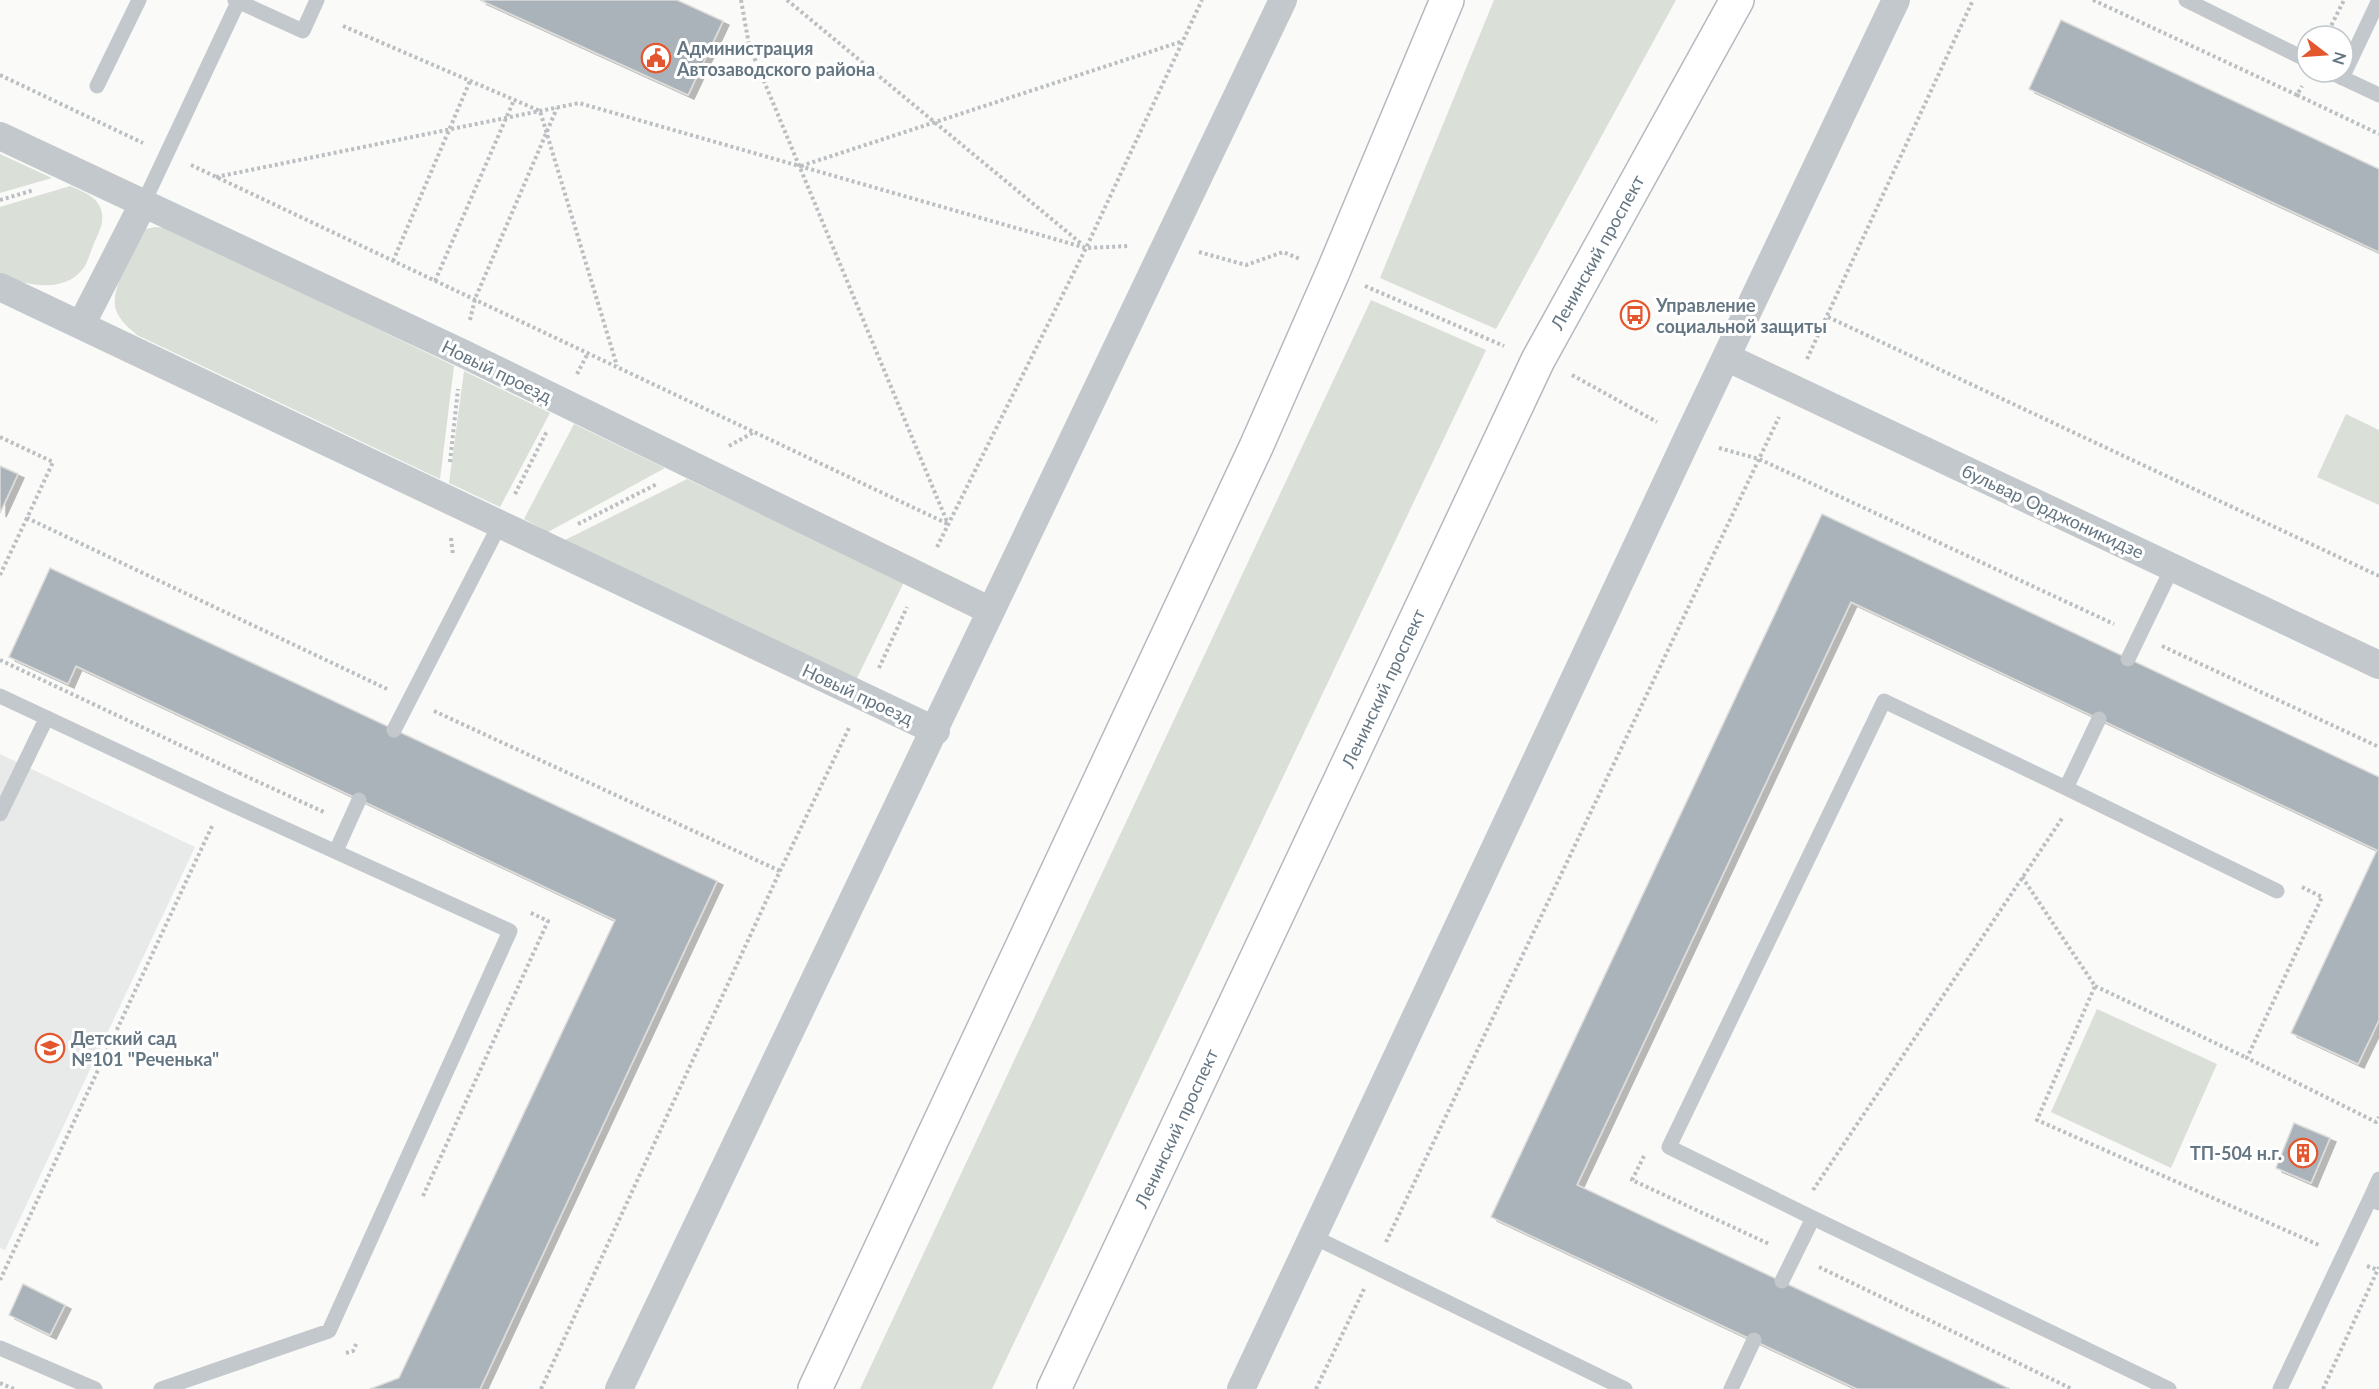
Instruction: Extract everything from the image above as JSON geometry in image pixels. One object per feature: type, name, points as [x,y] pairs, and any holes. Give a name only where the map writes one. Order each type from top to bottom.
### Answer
[{"type":"main road","points":[[815,1389],[1256,447],[1333,273],[1447,0]]},
{"type":"main road","name":"Ленинский проспект","points":[[1054,1389],[1538,360],[1737,0]]},
{"type":"street","points":[[619,1389],[936,731],[1283,0]]},
{"type":"street","points":[[1241,1389],[1896,0]]},
{"type":"street","name":"Новый проезд","points":[[0,135],[562,402],[991,611]]},
{"type":"street","points":[[81,326],[143,204]]},
{"type":"street","name":"Новый проезд","points":[[0,287],[936,731]]},
{"type":"street","name":"бульвар Орджоникидзе","points":[[1726,357],[2379,665]]},
{"type":"lane","points":[[97,86],[139,0]]},
{"type":"lane","points":[[143,204],[237,0],[303,31],[317,0]]},
{"type":"lane","points":[[2186,0],[2295,54]]},
{"type":"lane","points":[[2355,42],[2379,0]]},
{"type":"lane","points":[[2355,84],[2379,95]]},
{"type":"lane","points":[[394,730],[500,524]]},
{"type":"lane","points":[[2128,659],[2172,568]]},
{"type":"lane","points":[[0,696],[510,931],[329,1331],[161,1389]]},
{"type":"lane","points":[[2169,1389],[1669,1147],[1884,701],[2277,891]]},
{"type":"lane","points":[[0,814],[46,719]]},
{"type":"lane","points":[[2072,791],[2099,719]]},
{"type":"lane","points":[[336,851],[359,800]]},
{"type":"lane","points":[[2280,1389],[2343,1255],[2374,1201],[2379,1179]]},
{"type":"lane","points":[[1782,1281],[1813,1218]]},
{"type":"lane","points":[[1314,1237],[1625,1389]]},
{"type":"lane","points":[[1731,1389],[1754,1341]]},
{"type":"lane","points":[[0,1348],[95,1389]]},
{"type":"path","points":[[0,75],[948,524],[749,45],[741,0]]},
{"type":"path","points":[[216,177],[579,103],[1086,248],[787,0]]},
{"type":"path","points":[[1316,1389],[1828,317],[1973,0]]},
{"type":"path","points":[[2093,0],[2379,134]]},
{"type":"path","points":[[2332,24],[2343,0]]},
{"type":"path","points":[[343,26],[540,111]]},
{"type":"path","points":[[800,166],[1183,41]]},
{"type":"path","points":[[393,261],[470,81]]},
{"type":"path","points":[[2297,95],[2303,84]]},
{"type":"path","points":[[435,281],[514,100]]},
{"type":"path","points":[[540,111],[617,366]]},
{"type":"path","points":[[1296,257],[1538,360]]},
{"type":"path","points":[[1828,317],[2379,576]]},
{"type":"path","points":[[500,524],[588,353]]},
{"type":"path","points":[[0,437],[53,462],[0,575]]},
{"type":"path","points":[[1759,459],[2379,747]]},
{"type":"path","points":[[27,518],[409,700],[780,871]]},
{"type":"path","points":[[0,660],[348,824]]},
{"type":"path","points":[[0,1280],[239,772]]},
{"type":"path","points":[[1799,1210],[2022,878],[2072,791]]},
{"type":"path","points":[[2022,878],[2095,986],[2376,1122],[2379,1117]]},
{"type":"path","points":[[2247,1058],[2322,897],[2300,886]]},
{"type":"path","points":[[421,1200],[548,921],[527,911]]},
{"type":"path","points":[[2095,986],[2037,1120],[2378,1269],[2323,1389]]},
{"type":"path","points":[[1647,1148],[1632,1180],[2072,1389]]},
{"type":"path","points":[[342,1354],[353,1351],[358,1340]]},
{"type":"path","points":[[0,1383],[14,1389]]},
{"type":"shaded area","points":[[1494,0],[1676,0],[1496,329],[1380,278]]},
{"type":"shaded area","points":[[0,154],[52,178],[0,193]]},
{"type":"shaded area","points":[[70,186],[92,197],[102,212],[101,227],[82,270],[74,278],[54,285],[31,284],[0,274],[0,207]]},
{"type":"shaded area","points":[[155,227],[177,232],[454,366],[440,479],[137,335],[131,330],[116,310],[118,283],[140,235],[146,229]]},
{"type":"shaded area","points":[[1371,300],[1486,350],[992,1389],[860,1389]]},
{"type":"shaded area","points":[[464,371],[550,413],[500,507],[449,483]]},
{"type":"shaded area","points":[[2346,414],[2379,430],[2379,505],[2317,477]]},
{"type":"shaded area","points":[[574,424],[665,468],[548,532],[524,519]]},
{"type":"shaded area","points":[[687,479],[904,582],[856,680],[561,542]]},
{"type":"shaded area","name":"Детский сад №101 \"Реченька\"","points":[[0,754],[195,847],[5,1250],[0,1248]]},
{"type":"shaded area","points":[[2097,1009],[2217,1064],[2171,1168],[2051,1112]]},
{"type":"building","name":"Администрация Автозаводского района","points":[[480,0],[677,0],[723,21],[688,95]]},
{"type":"building","points":[[2061,20],[2379,169],[2379,252],[2029,89]]},
{"type":"building","points":[[0,466],[18,474],[0,513]]},
{"type":"building","points":[[1822,514],[2379,777],[2379,1020],[2358,1064],[2291,1033],[2377,850],[1851,602],[1577,1185],[2010,1389],[1857,1389],[1491,1217]]},
{"type":"building","points":[[50,568],[717,881],[480,1389],[370,1389],[399,1378],[615,920],[76,666],[68,684],[9,657]]},
{"type":"building","name":"ТП-504 н.г.","points":[[2294,1123],[2330,1138],[2311,1183],[2276,1168]]},
{"type":"building","points":[[23,1284],[65,1305],[50,1335],[9,1315]]},
{"type":"place","name":"Администрация Автозаводского района","points":[[656,58]]},
{"type":"place","name":"Управление социальной защиты","points":[[1635,315]]},
{"type":"place","name":"Детский сад №101 \"Реченька\"","points":[[50,1048]]},
{"type":"place","name":"ТП-504 н.г.","points":[[2303,1153]]}]
